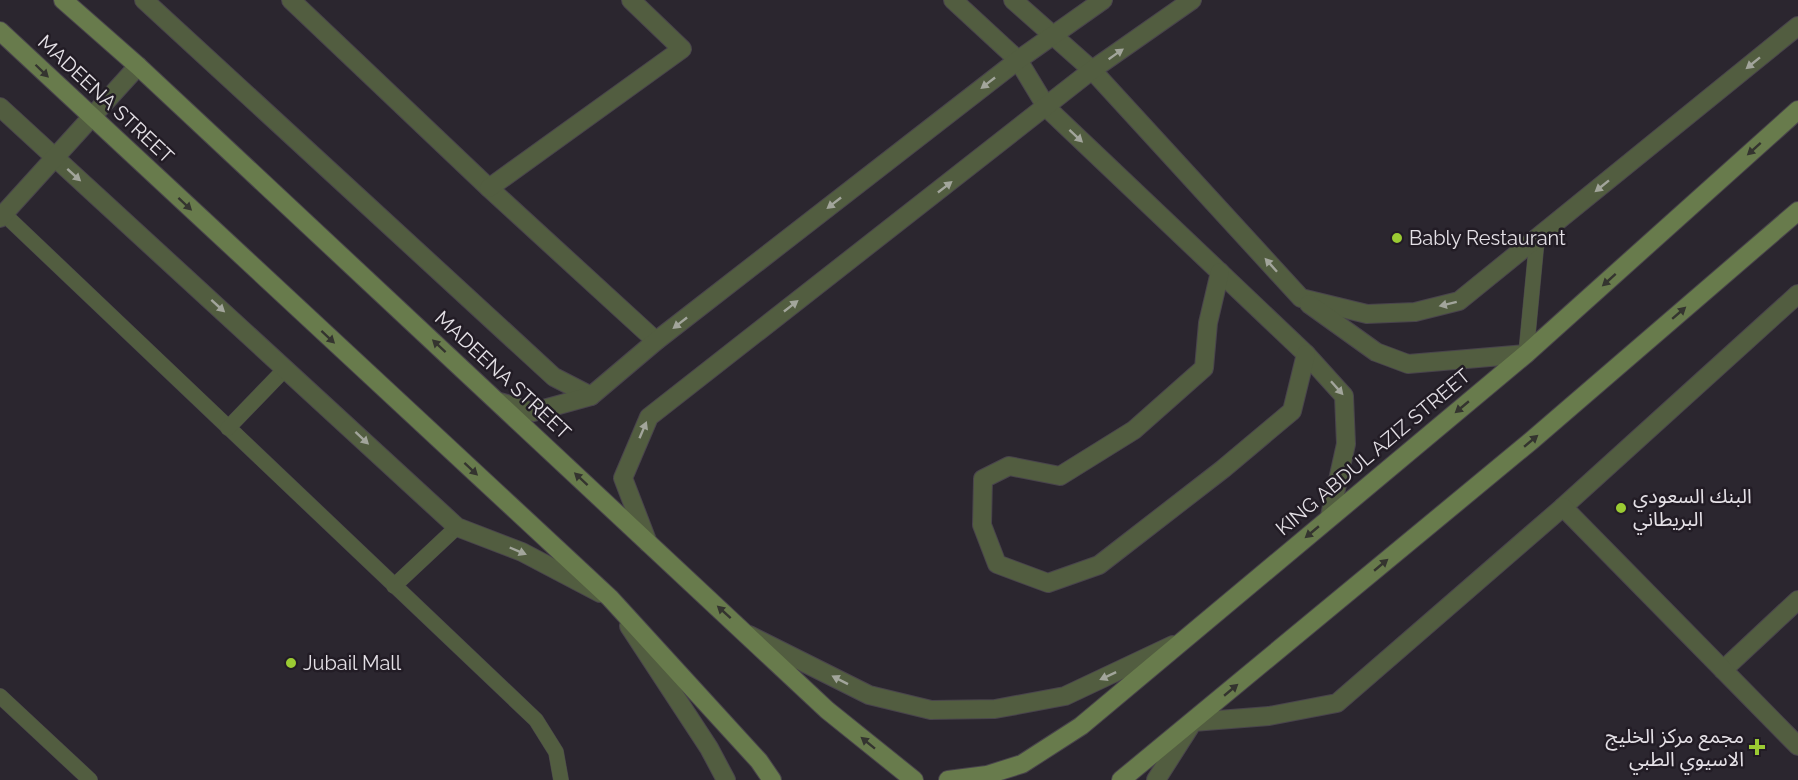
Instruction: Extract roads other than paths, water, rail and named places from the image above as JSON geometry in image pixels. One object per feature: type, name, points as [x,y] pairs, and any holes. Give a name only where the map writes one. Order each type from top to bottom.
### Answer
[{"type":"main road","name":"MADEENA STREET","points":[[63,0],[138,66],[500,402],[648,543],[749,634],[827,710],[914,780]]},
{"type":"main road","name":"MADEENA STREET","points":[[0,30],[610,598],[759,761],[772,780]]},
{"type":"main road","name":"KING ABDUL AZIZ STREET","points":[[948,780],[987,775],[1022,764],[1081,726],[1526,354],[1798,110]]},
{"type":"main road","points":[[1121,780],[1531,441],[1798,211]]},
{"type":"street","points":[[144,0],[554,377],[591,396]]},
{"type":"street","points":[[291,0],[489,188],[656,341]]},
{"type":"street","points":[[489,188],[682,49],[631,0]]},
{"type":"street","points":[[953,0],[1018,60],[1047,108],[1306,354],[1344,396],[1346,444],[1330,516]]},
{"type":"street","points":[[1013,0],[1092,70],[1301,298],[1376,352],[1408,364],[1526,354]]},
{"type":"street","points":[[500,402],[533,412],[591,396],[656,341],[1018,60],[1103,0]]},
{"type":"street","points":[[648,543],[622,478],[649,417],[1047,108],[1092,70],[1192,0]]},
{"type":"street","points":[[1301,298],[1367,314],[1415,312],[1460,301],[1798,26]]},
{"type":"street","points":[[2,216],[138,66]]},
{"type":"street","points":[[0,107],[457,527],[522,552],[610,598],[709,748],[726,780]]},
{"type":"street","points":[[1220,272],[1208,323],[1204,368],[1134,430],[1060,476],[1009,465],[983,479],[982,525],[998,564],[1048,583],[1099,565],[1223,470],[1292,411],[1306,354]]},
{"type":"street","points":[[1156,780],[1192,722],[1269,716],[1337,703],[1563,507],[1798,294]]},
{"type":"street","points":[[1563,507],[1798,746]]},
{"type":"street","points":[[1723,670],[1798,600]]},
{"type":"street","points":[[749,634],[869,695],[930,710],[995,709],[1065,696],[1180,642]]},
{"type":"lane","points":[[2,216],[536,720],[556,752],[561,780]]},
{"type":"lane","points":[[1526,354],[1537,239]]},
{"type":"lane","points":[[228,428],[286,368]]},
{"type":"lane","points":[[394,586],[457,527]]},
{"type":"lane","points":[[0,696],[90,780]]},
{"type":"place","name":"Bably Restaurant","points":[[1397,238]]},
{"type":"place","name":"البنك السعودي البريطاني","points":[[1621,508]]},
{"type":"place","name":"Jubail Mall","points":[[291,663]]},
{"type":"place","name":"مجمع مرکز الخلیج الاسیوي الطبي","points":[[1757,747]]}]
